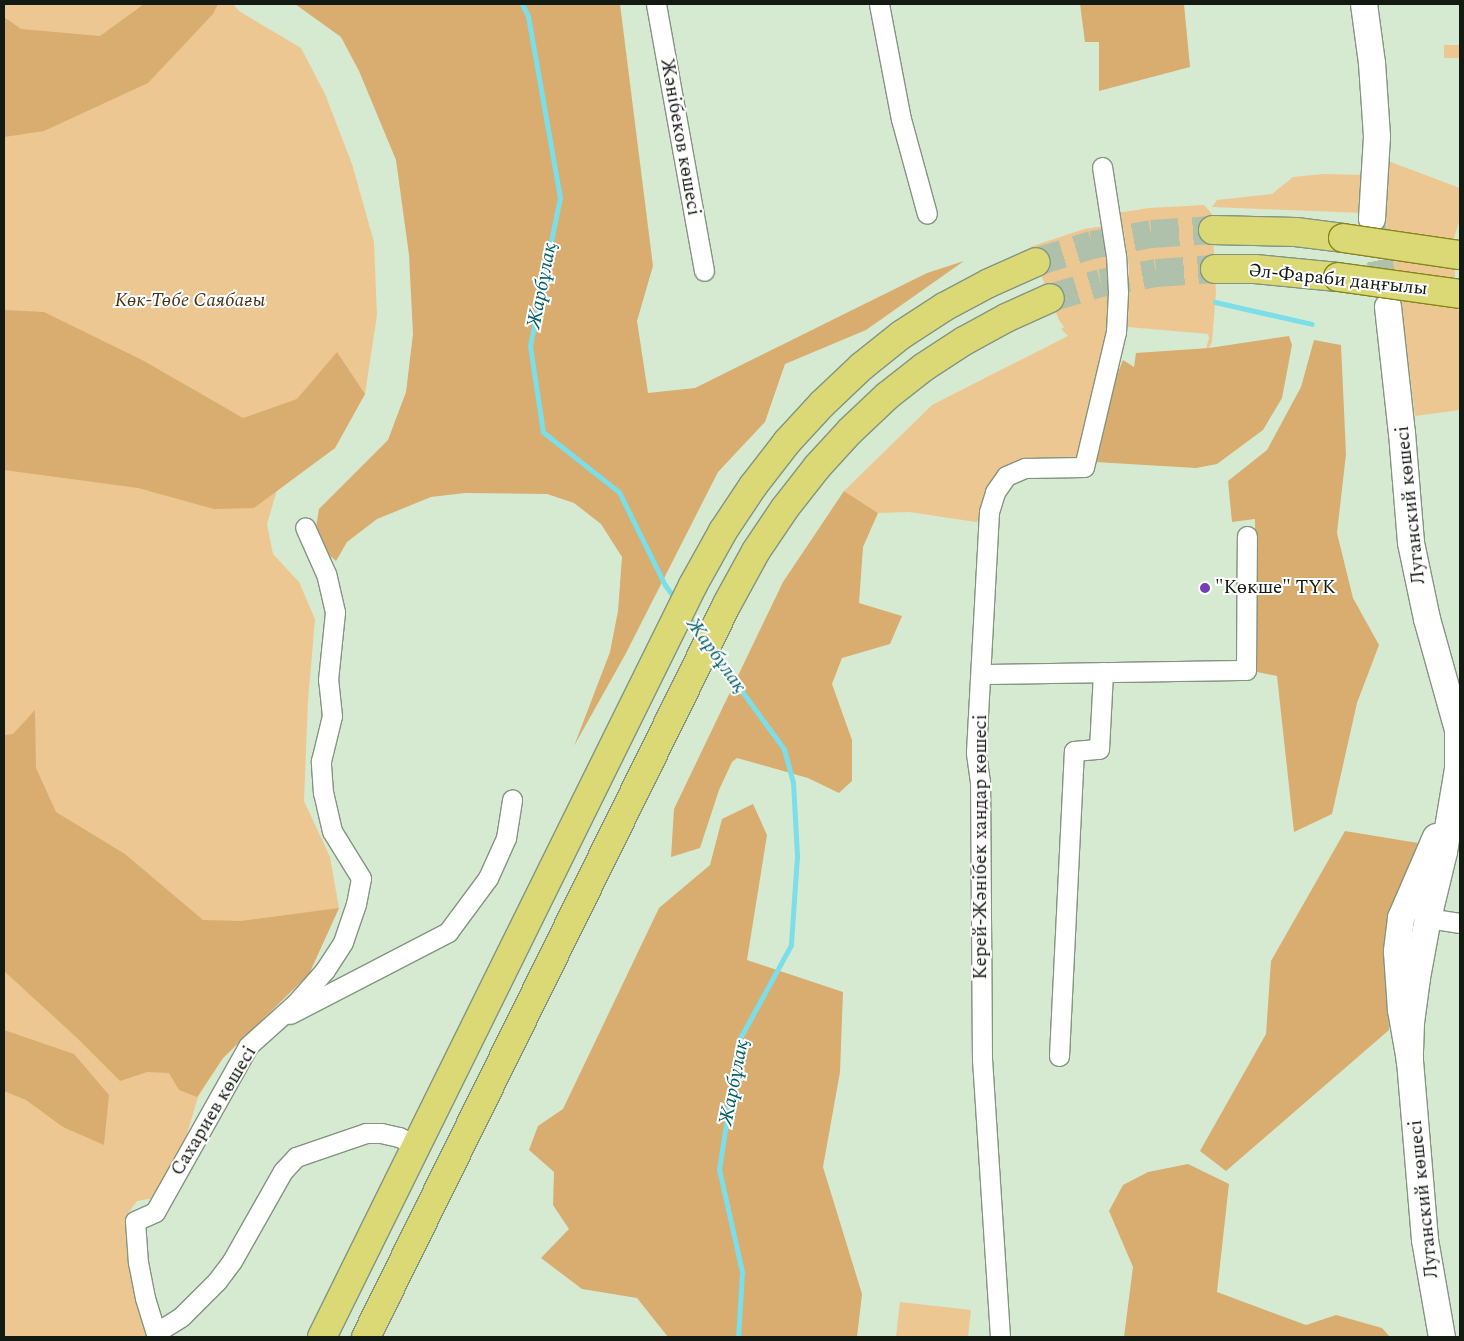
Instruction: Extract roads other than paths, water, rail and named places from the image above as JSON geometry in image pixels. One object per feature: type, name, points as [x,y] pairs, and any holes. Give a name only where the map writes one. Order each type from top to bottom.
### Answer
[{"type":"main road","name":"Әл-Фараби даңғылы","points":[[1213,230],[1296,232],[1460,254]]},
{"type":"main road","points":[[322,1337],[693,585],[723,531],[753,486],[787,442],[854,373],[901,335],[966,295],[1036,262]]},
{"type":"main road","name":"Әл-Фараби даңғылы","points":[[1214,269],[1255,269],[1338,277],[1460,294]]},
{"type":"main road","points":[[366,1337],[742,577],[780,515],[817,467],[850,431],[887,396],[924,367],[990,327],[1050,298]]},
{"type":"street","name":"Жәнібеков көшесі","points":[[656,4],[704,271]]},
{"type":"street","points":[[880,4],[901,119],[927,214]]},
{"type":"street","points":[[1364,4],[1372,63],[1377,136],[1372,219]]},
{"type":"street","name":"Керей-Жәнібек хандар көшесі","points":[[1000,1337],[982,1060],[980,782],[976,752],[989,512],[995,492],[1006,476],[1025,468],[1084,467],[1116,332],[1118,292],[1114,235],[1102,167]]},
{"type":"street","name":"Луганский көшесі","points":[[1388,307],[1402,432],[1411,543],[1427,619],[1458,730],[1458,769],[1444,852],[1428,918],[1411,1023],[1410,1061]]},
{"type":"street","name":"Сахариев көшесі","points":[[157,1335],[141,1281],[135,1221],[155,1212],[248,1046],[279,1019],[325,970],[343,942],[356,904],[360,878],[332,831],[323,793],[321,761],[332,716],[328,680],[335,612],[326,574],[305,528]]},
{"type":"street","points":[[981,674],[1246,670],[1247,536]]},
{"type":"street","points":[[1059,1056],[1074,751],[1098,749],[1103,672]]},
{"type":"street","points":[[279,1019],[343,988],[448,932],[488,878],[506,838],[512,799]]},
{"type":"street","name":"Луганский көшесі","points":[[1442,1337],[1425,1240],[1410,1061],[1401,1010],[1397,952],[1401,918],[1436,835],[1449,818]]},
{"type":"street","points":[[1428,918],[1460,923]]},
{"type":"street","points":[[157,1335],[180,1317],[217,1281],[232,1261],[283,1170],[296,1157],[366,1133],[381,1133],[399,1137],[417,1146]]},
{"type":"waterway","name":"Жарбұлақ","points":[[522,4],[528,16],[560,197],[530,346],[543,432],[619,492],[665,585],[675,599]]},
{"type":"waterway","points":[[1215,302],[1312,324]]},
{"type":"waterway","name":"Жарбұлақ","points":[[688,616],[702,636]]},
{"type":"waterway","name":"Жарбұлақ","points":[[714,653],[784,749],[793,782],[797,856],[791,945],[739,1040],[719,1169],[742,1272],[738,1337]]},
{"type":"tunnel","points":[[1372,222],[1388,304]]},
{"type":"tunnel","points":[[1036,262],[1092,245],[1151,234],[1213,230]]},
{"type":"tunnel","points":[[1050,298],[1101,283],[1156,273],[1215,269]]},
{"type":"place","name":"\"Көкше\" ТҮК","points":[[1205,588]]},
{"type":"park label","name":"Көк-Төбе Саябағы","points":[[190,301]]}]
